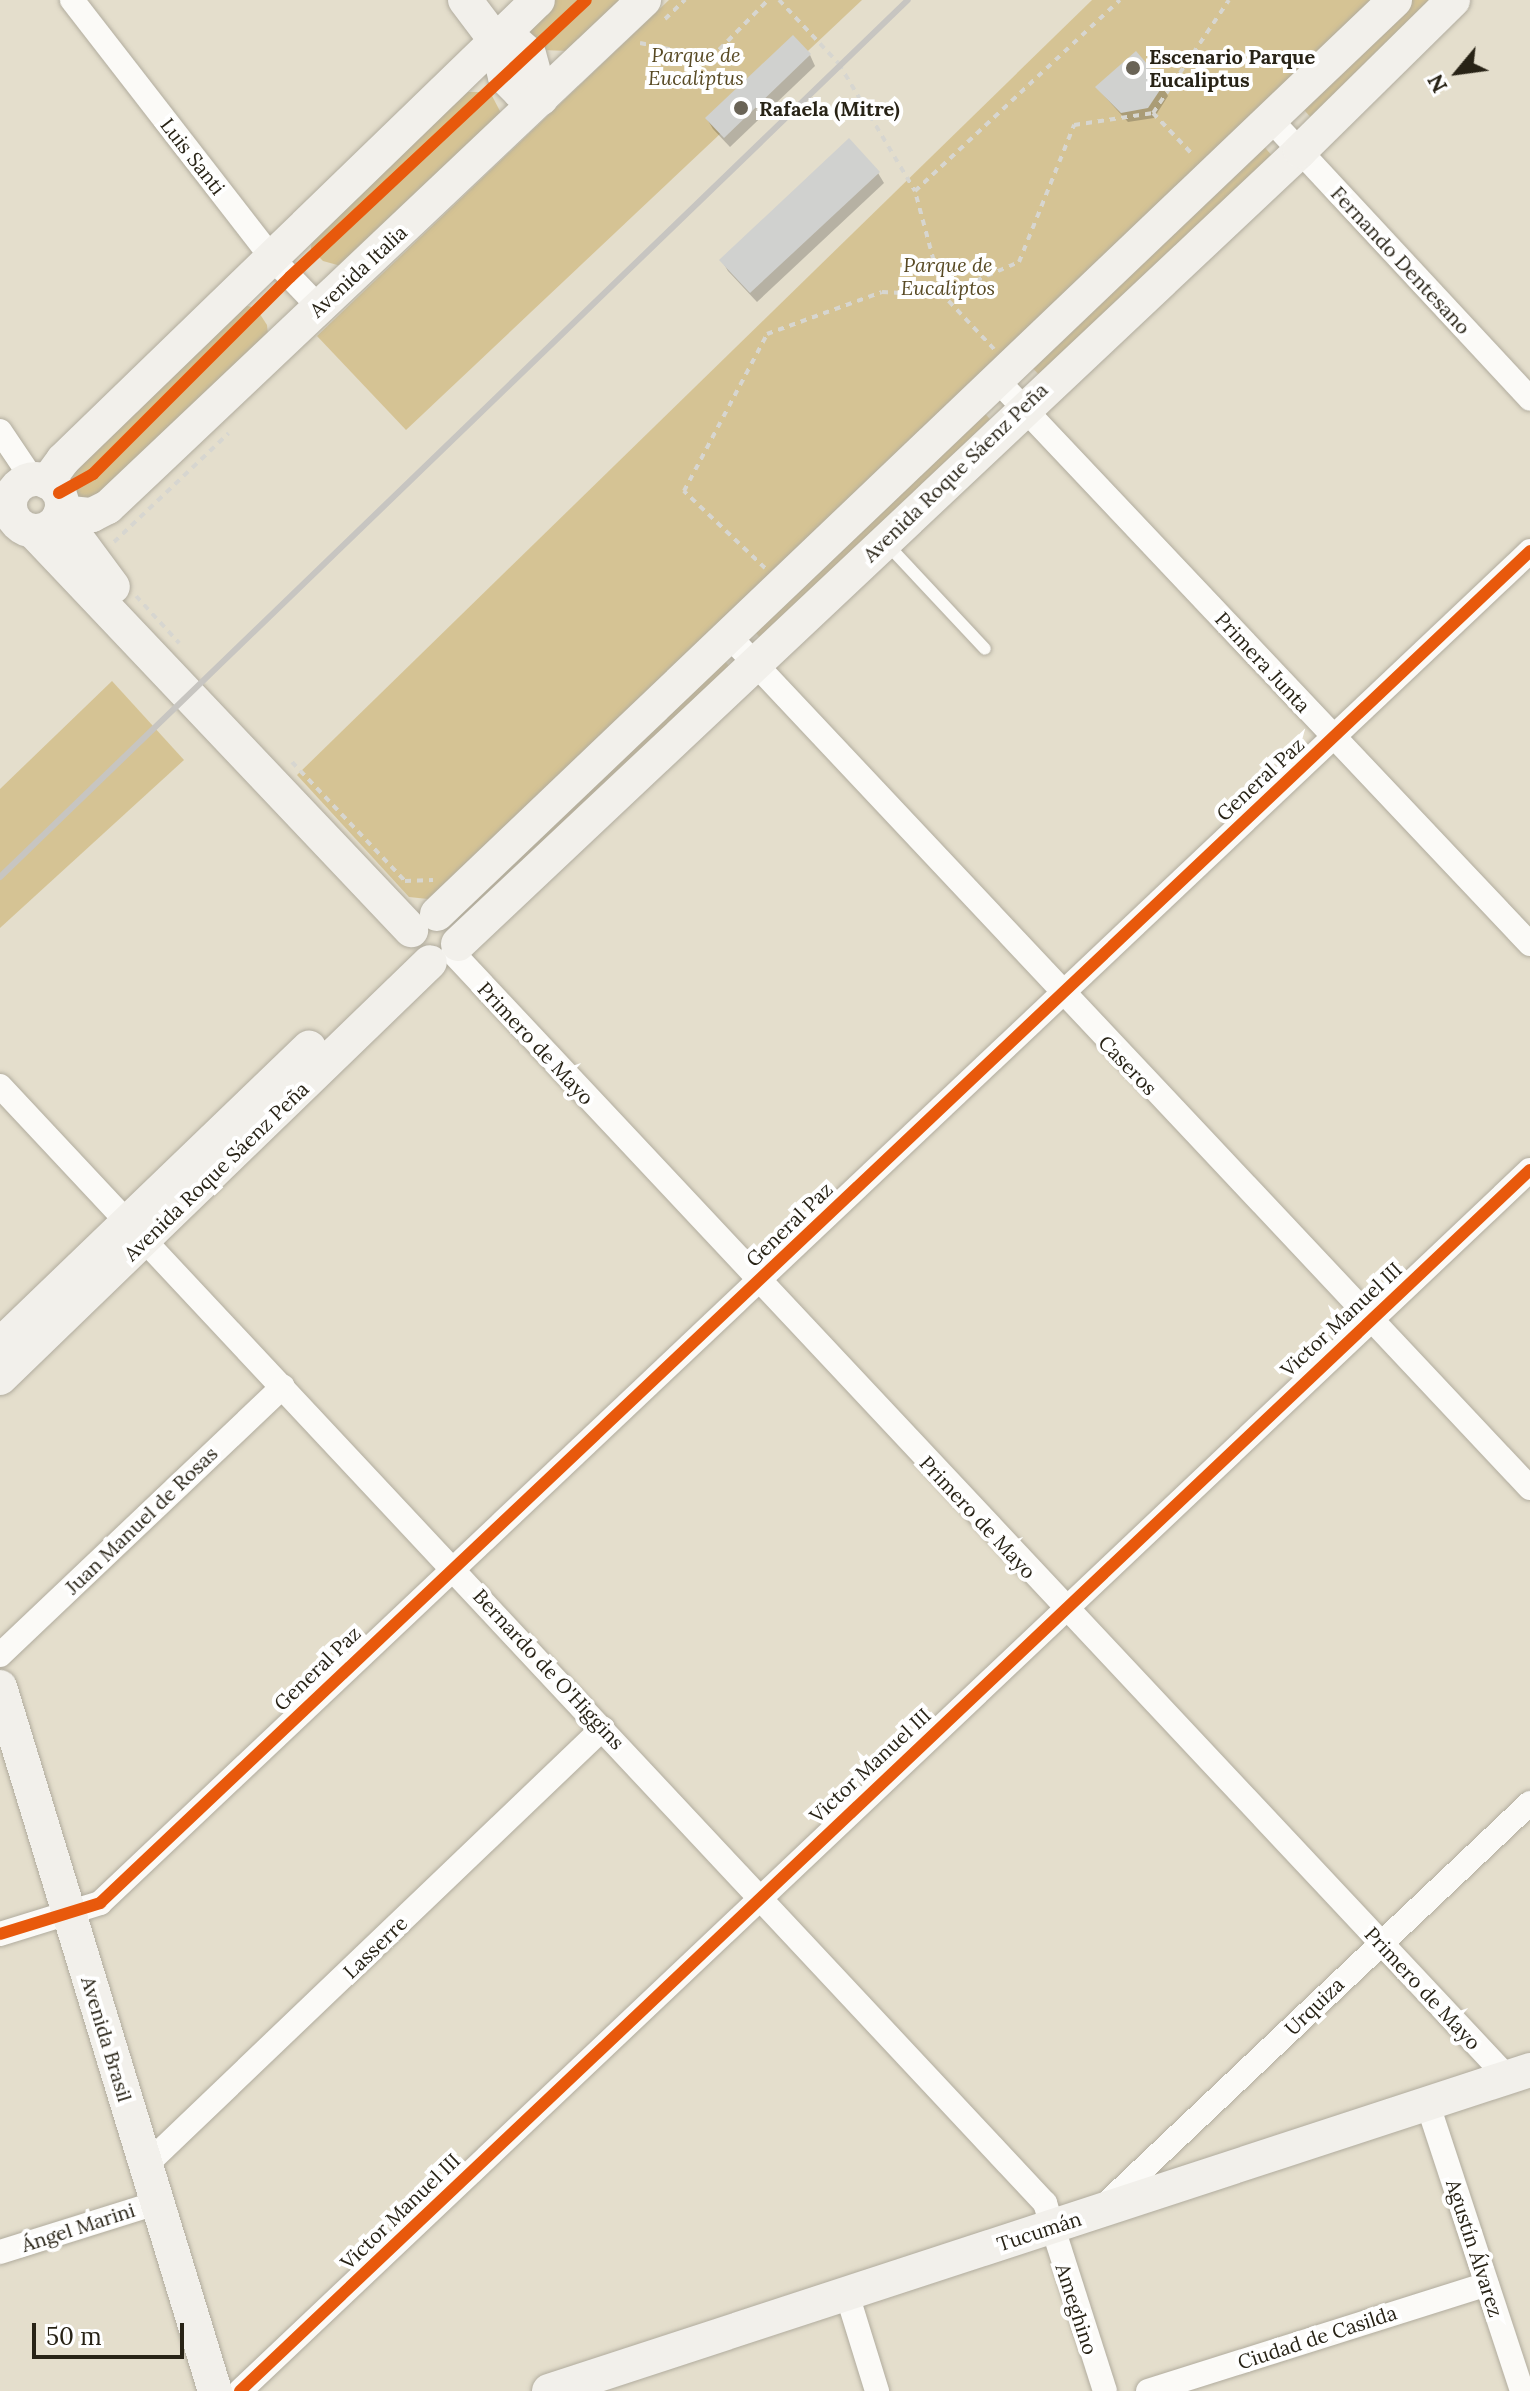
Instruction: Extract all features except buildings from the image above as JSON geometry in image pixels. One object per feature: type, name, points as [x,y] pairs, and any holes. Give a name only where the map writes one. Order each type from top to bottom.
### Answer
[{"type":"street","name":"Luis Santi","points":[[72,0],[272,258],[319,307]]},
{"type":"street","points":[[465,0],[496,41],[515,42],[520,92],[541,98]]},
{"type":"street","points":[[34,497],[63,460],[538,0]]},
{"type":"street","name":"Avenida Roque Sáenz Peña","points":[[0,1378],[138,1231],[389,986],[432,938],[992,372],[1272,121],[1395,0]]},
{"type":"street","name":"Avenida Roque Sáenz Peña","points":[[432,938],[756,665],[1022,408],[1300,151],[1453,0]]},
{"type":"street","name":"Avenida Italia","points":[[34,497],[92,515],[108,507],[541,98],[653,18]]},
{"type":"street","name":"Fernando Dentesano","points":[[1272,121],[1530,399]]},
{"type":"street","name":"Primera Junta","points":[[992,372],[1022,408],[1530,944]]},
{"type":"street","name":"Primero de Mayo","points":[[0,431],[34,497],[92,566],[432,938],[1380,1943],[1519,2074]]},
{"type":"street","name":"General Paz","points":[[0,1934],[100,1903],[1530,551]]},
{"type":"street","name":"Caseros","points":[[730,637],[1060,993],[1530,1488]]},
{"type":"street","name":"Bernardo de O'Higgins","points":[[0,1086],[761,1896],[1045,2203],[1055,2225]]},
{"type":"street","name":"Victor Manuel III","points":[[240,2391],[1530,1170]]},
{"type":"street","name":"Avenida Roque Sáenz Peña","points":[[0,1345],[138,1231]]},
{"type":"street","name":"Juan Manuel de Rosas","points":[[0,1655],[283,1386]]},
{"type":"street","name":"Avenida Brasil","points":[[0,1687],[215,2391]]},
{"type":"street","name":"Lasserre","points":[[146,2165],[603,1728]]},
{"type":"street","name":"Urquiza","points":[[1099,2211],[1530,1803]]},
{"type":"street","name":"Tucumán","points":[[549,2391],[1519,2074]]},
{"type":"street","name":"Agustín Álvarez","points":[[1428,2105],[1522,2391]]},
{"type":"street","name":"Ángel Marini","points":[[0,2252],[156,2203]]},
{"type":"street","name":"Ameghino","points":[[1055,2225],[1061,2266],[1105,2391]]},
{"type":"street","name":"Ciudad de Casilda","points":[[1148,2391],[1487,2284]]},
{"type":"street","points":[[847,2294],[877,2391]]},
{"type":"lane","points":[[883,540],[985,649]]},
{"type":"path","points":[[369,204],[586,0]]},
{"type":"path","points":[[629,54],[640,43],[653,18],[685,0]]},
{"type":"path","points":[[640,43],[711,58],[768,0]]},
{"type":"path","points":[[779,0],[839,64],[915,191],[943,295],[998,352],[992,372]]},
{"type":"path","points":[[915,191],[1120,0]]},
{"type":"path","points":[[758,582],[769,571],[684,491],[767,334],[882,292],[943,295],[1019,262],[1074,125],[1153,113],[1229,0]]},
{"type":"path","points":[[1153,113],[1197,159]]},
{"type":"path","points":[[34,497],[93,474],[192,376]]},
{"type":"path","points":[[109,547],[236,426]]},
{"type":"path","points":[[129,589],[180,644]]},
{"type":"path","points":[[284,773],[405,881],[440,880]]},
{"type":"green space","points":[[552,0],[623,0],[569,51],[542,50],[530,35],[535,16]]},
{"type":"green space","name":"Parque de Eucaliptus","points":[[669,0],[862,0],[406,430],[317,336]]},
{"type":"green space","name":"Parque de Eucaliptos","points":[[1092,0],[1371,0],[428,899],[409,897],[297,775]]},
{"type":"green space","points":[[1406,0],[1437,0],[1313,120],[1298,103]]},
{"type":"green space","points":[[468,92],[490,92],[502,115],[341,266],[323,261],[311,249],[312,231]]},
{"type":"green space","points":[[1261,143],[1274,158],[1042,378],[1026,361]]},
{"type":"green space","points":[[235,303],[256,308],[267,325],[269,343],[100,503],[68,496],[64,483]]},
{"type":"green space","points":[[977,405],[990,419],[763,641],[748,624]]},
{"type":"green space","points":[[718,654],[731,668],[466,928],[451,911]]},
{"type":"green space","points":[[112,681],[184,760],[0,928],[0,789]]},
{"type":"railway","points":[[0,877],[908,0]]},
{"type":"cycle path","points":[[59,493],[93,474],[290,277],[586,0]]},
{"type":"cycle path","points":[[0,1934],[100,1903],[1530,551]]},
{"type":"cycle path","points":[[240,2391],[1530,1170]]},
{"type":"place","name":"Escenario Parque Eucaliptus","points":[[1133,68]]},
{"type":"place","name":"Rafaela (Mitre)","points":[[741,108]]}]
